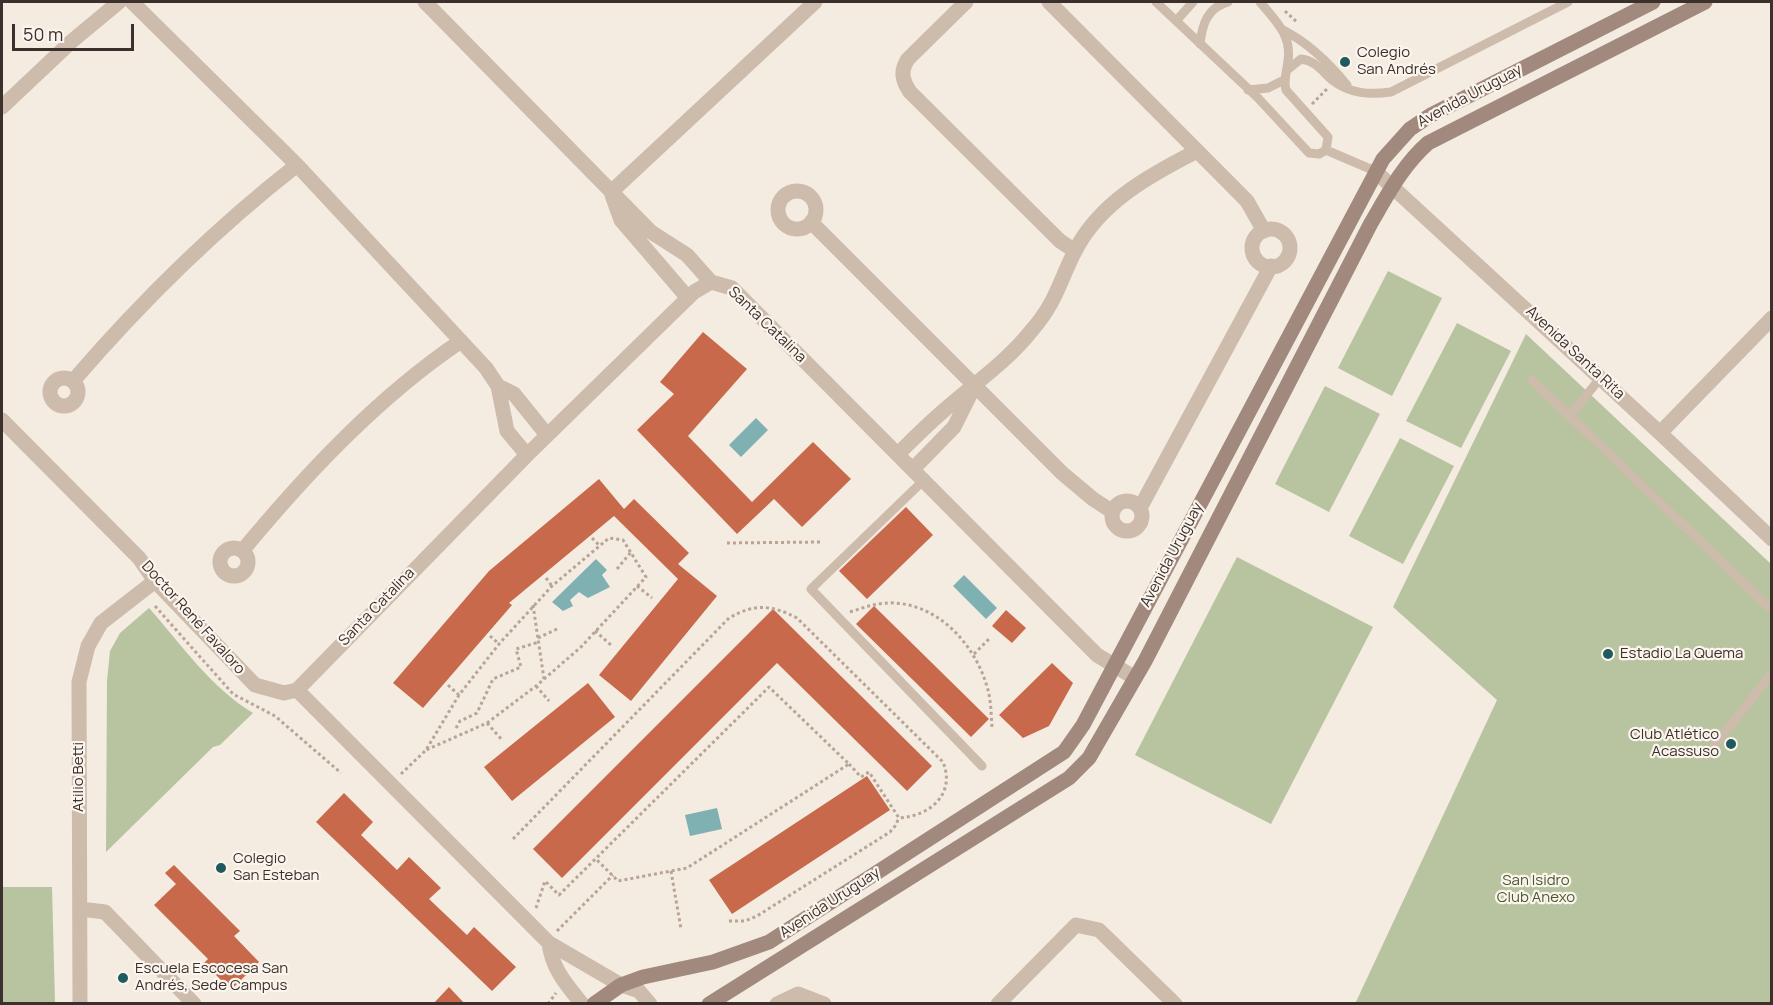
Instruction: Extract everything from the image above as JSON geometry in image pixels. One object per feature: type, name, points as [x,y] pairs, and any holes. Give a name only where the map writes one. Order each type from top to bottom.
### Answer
[{"type":"main road","name":"Avenida Uruguay","points":[[594,1004],[621,985],[746,952],[769,942],[1051,763],[1075,739],[1376,171],[1397,141],[1431,115],[1653,2]]},
{"type":"main road","name":"Avenida Uruguay","points":[[709,1004],[1069,778],[1089,758],[1135,678],[1393,185],[1415,154],[1428,143],[1705,2]]},
{"type":"street","points":[[2,107],[72,41],[119,2]]},
{"type":"street","points":[[132,2],[297,165],[461,342],[498,386],[514,394],[547,435]]},
{"type":"street","points":[[425,2],[651,232],[687,255],[711,282]]},
{"type":"street","points":[[611,192],[815,2]]},
{"type":"street","points":[[966,2],[908,58],[903,66],[903,82],[910,92],[1060,241],[1075,251]]},
{"type":"street","points":[[1049,2],[1248,201],[1264,231]]},
{"type":"street","points":[[898,454],[941,412],[1008,357],[1048,310],[1075,251],[1100,217],[1129,190],[1197,151]]},
{"type":"street","points":[[73,381],[175,272],[256,197],[297,165]]},
{"type":"street","name":"Avenida Santa Rita","points":[[1376,171],[1601,377],[1772,539]]},
{"type":"street","points":[[611,192],[621,220],[688,298]]},
{"type":"street","points":[[811,222],[1062,473],[1113,512],[1116,525],[1129,530],[1140,522],[1140,508],[1271,266],[1287,258],[1288,241],[1276,230],[1264,231],[1254,239],[1253,252],[1259,262],[1271,266]]},
{"type":"street","name":"Santa Catalina","points":[[297,690],[527,454],[688,298],[702,286],[711,282],[732,288],[1097,655],[1135,678]]},
{"type":"street","points":[[1660,433],[1772,318]]},
{"type":"street","points":[[243,550],[324,459],[415,376],[461,342]]},
{"type":"street","points":[[918,474],[954,427],[975,385]]},
{"type":"street","points":[[498,386],[507,431],[527,454]]},
{"type":"street","name":"Doctor René Favaloro","points":[[2,420],[139,558],[155,581],[255,685],[284,693],[297,690]]},
{"type":"street","points":[[1113,512],[1118,504],[1127,501],[1140,508]]},
{"type":"street","name":"Atilio Betti","points":[[80,1004],[79,682],[88,646],[101,623],[155,581]]},
{"type":"street","points":[[297,690],[548,942],[621,985],[639,992],[650,1004]]},
{"type":"street","points":[[80,909],[105,912],[194,1004]]},
{"type":"street","points":[[998,1004],[1077,925],[1099,930],[1175,1004]]},
{"type":"street","points":[[548,942],[557,972],[582,1004]]},
{"type":"street","points":[[777,1004],[786,998],[803,994],[824,1004]]},
{"type":"lane","points":[[1156,2],[1248,90],[1309,153],[1319,154],[1326,150]]},
{"type":"lane","points":[[1176,21],[1193,2]]},
{"type":"lane","points":[[1200,44],[1205,20],[1212,10],[1228,2]]},
{"type":"lane","points":[[1258,2],[1283,30],[1303,40],[1334,69],[1349,87]]},
{"type":"lane","points":[[1248,90],[1268,88],[1301,59],[1310,60],[1334,81],[1363,95],[1391,92],[1568,2]]},
{"type":"lane","points":[[1283,30],[1289,47],[1285,75],[1286,90],[1328,137],[1326,150]]},
{"type":"lane","points":[[1326,150],[1376,171]]},
{"type":"lane","points":[[1570,416],[1601,377]]},
{"type":"lane","points":[[1532,380],[1772,610]]},
{"type":"lane","points":[[918,474],[811,590],[982,766]]},
{"type":"lane","points":[[1707,754],[1772,673]]},
{"type":"path","points":[[592,538],[600,546]]},
{"type":"path","points":[[412,764],[426,750],[459,695],[533,605],[609,538],[623,540],[646,577],[595,632],[536,686],[488,723],[426,750]]},
{"type":"path","points":[[727,543],[822,542]]},
{"type":"path","points":[[617,569],[631,552]]},
{"type":"path","points":[[546,578],[552,586]]},
{"type":"path","points":[[637,586],[652,598]]},
{"type":"path","points":[[836,615],[877,604],[897,603],[921,610],[960,636],[974,654],[989,692],[992,726]]},
{"type":"path","points":[[533,605],[544,679]]},
{"type":"path","points":[[513,839],[729,618],[740,612],[771,607],[797,618],[943,762],[947,773],[945,794],[935,805],[914,817],[899,817]]},
{"type":"path","points":[[456,728],[460,721],[477,713],[493,679],[521,667],[516,649],[557,629]]},
{"type":"path","points":[[595,632],[611,645]]},
{"type":"path","points":[[490,636],[499,644]]},
{"type":"path","points":[[974,654],[991,637]]},
{"type":"path","points":[[448,685],[459,695]]},
{"type":"path","points":[[536,686],[549,701]]},
{"type":"path","points":[[531,924],[545,881],[559,895],[770,687],[861,777],[869,772],[899,817]]},
{"type":"path","points":[[488,723],[503,741]]},
{"type":"path","points":[[595,858],[618,880],[687,868],[849,764]]},
{"type":"path","points":[[729,921],[745,921],[758,915],[890,832],[899,817]]},
{"type":"path","points":[[671,871],[681,929]]},
{"type":"path","points":[[548,942],[613,875]]},
{"type":"green space","points":[[1388,271],[1442,298],[1392,396],[1338,368]]},
{"type":"green space","points":[[1457,323],[1511,351],[1461,448],[1406,421]]},
{"type":"green space","name":"San Isidro Club Anexo","points":[[1526,334],[1771,564],[1771,1003],[1355,1004],[1497,700],[1393,607]]},
{"type":"green space","points":[[1325,386],[1380,414],[1329,512],[1275,484]]},
{"type":"green space","points":[[1400,438],[1454,466],[1403,564],[1349,536]]},
{"type":"green space","points":[[1237,557],[1373,627],[1271,824],[1135,755]]},
{"type":"green space","points":[[149,608],[210,678],[253,713],[220,745],[213,747],[106,852],[107,681],[110,651],[120,633]]},
{"type":"green space","points":[[2,887],[52,887],[55,1003],[2,1003]]},
{"type":"water","points":[[756,418],[768,430],[741,457],[729,445]]},
{"type":"water","points":[[596,559],[607,570],[602,575],[610,587],[588,598],[579,592],[570,600],[573,606],[563,611],[552,602]]},
{"type":"water","points":[[964,575],[997,608],[986,619],[953,586]]},
{"type":"water","points":[[717,808],[722,829],[690,836],[685,815]]},
{"type":"building","points":[[703,332],[747,369],[688,436],[752,502],[813,442],[851,479],[802,527],[774,499],[737,534],[637,430],[674,394],[660,382]]},
{"type":"building","points":[[599,479],[624,509],[634,499],[689,553],[678,564],[717,596],[631,701],[599,675],[678,579],[614,516],[509,603],[512,605],[423,708],[393,683],[489,571]]},
{"type":"building","points":[[906,507],[933,535],[867,599],[839,571]]},
{"type":"building","points":[[874,606],[989,719],[971,737],[856,624]]},
{"type":"building","points":[[773,609],[932,766],[907,791],[777,663],[562,878],[533,849]]},
{"type":"building","points":[[1006,610],[1026,628],[1012,643],[992,626]]},
{"type":"building","points":[[1052,663],[1073,683],[1049,726],[1023,738],[999,715]]},
{"type":"building","points":[[588,683],[615,717],[512,801],[484,767]]},
{"type":"building","points":[[867,776],[890,810],[732,914],[709,880]]},
{"type":"building","points":[[344,793],[373,822],[361,835],[397,870],[409,857],[441,888],[429,899],[467,935],[474,927],[516,967],[492,991],[316,822]]},
{"type":"building","points":[[174,865],[240,931],[234,936],[259,962],[231,990],[204,963],[208,959],[154,905],[176,884],[165,873]]},
{"type":"building","points":[[449,987],[465,1004],[433,1004]]},
{"type":"place","name":"Colegio San Andrés","points":[[1345,62]]},
{"type":"place","name":"Estadio La Quema","points":[[1608,654]]},
{"type":"place","name":"Club Atlético Acassuso","points":[[1731,744]]},
{"type":"place","name":"Colegio San Esteban","points":[[221,868]]},
{"type":"place","name":"Escuela Escocesa San Andrés, Sede Campus","points":[[123,978]]}]
